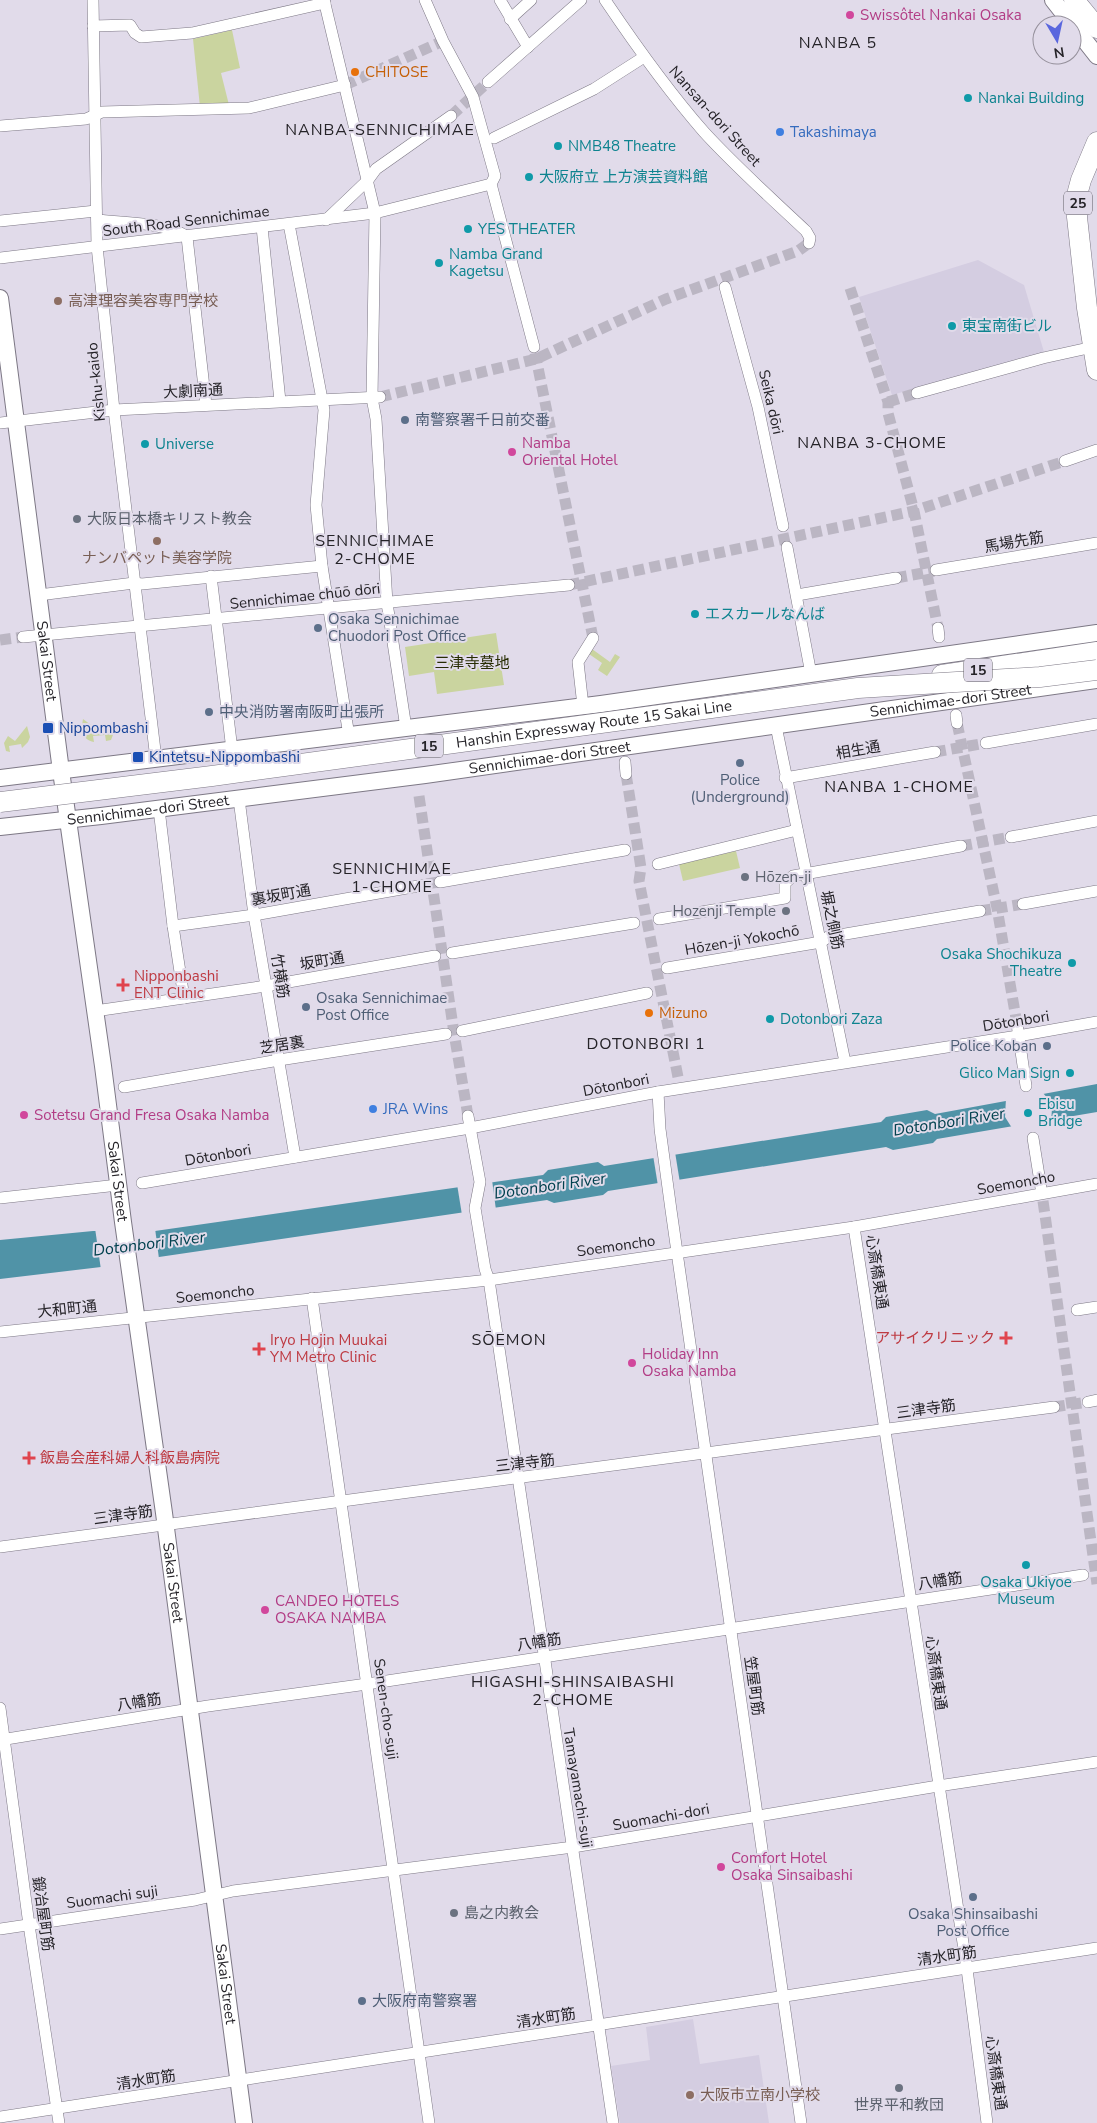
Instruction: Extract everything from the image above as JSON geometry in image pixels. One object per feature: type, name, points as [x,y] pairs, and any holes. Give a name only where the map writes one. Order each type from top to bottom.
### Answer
[{"type":"highway","points":[[1074,0],[1097,28]]},
{"type":"highway","name":"25","points":[[1097,142],[1078,191],[1077,216],[1092,307],[1093,347],[1097,370]]},
{"type":"highway","name":"Hanshin Expressway Route 15 Sakai Line","points":[[0,802],[222,775],[858,688],[1097,652]]},
{"type":"highway","points":[[858,688],[1040,677],[1097,670]]},
{"type":"main road","points":[[1053,0],[1097,56]]},
{"type":"main road","name":"Sakai Street","points":[[0,298],[8,423],[44,636],[122,1222],[165,1524],[244,2123]]},
{"type":"main road","points":[[0,778],[583,706],[1097,633]]},
{"type":"main road","name":"Sennichimae-dori Street","points":[[0,827],[239,799],[1097,680]]},
{"type":"street","name":"Kishu-kaido","points":[[93,0],[98,246],[114,410],[156,759]]},
{"type":"street","points":[[425,0],[443,41],[473,97],[534,346]]},
{"type":"street","points":[[500,0],[528,47]]},
{"type":"street","points":[[510,19],[531,0]]},
{"type":"street","points":[[488,82],[581,0]]},
{"type":"street","name":"Nansan-dori Street","points":[[605,0],[653,70],[704,131],[730,160],[806,231],[810,238],[809,243]]},
{"type":"street","points":[[94,26],[130,26],[141,37],[192,33],[324,2],[375,213],[376,419],[388,603],[406,728]]},
{"type":"street","points":[[494,138],[594,89],[644,57]]},
{"type":"street","points":[[0,126],[86,119],[102,112],[249,108],[345,86]]},
{"type":"street","points":[[326,220],[368,180],[376,169],[451,116]]},
{"type":"street","name":"South Road Sennichimae","points":[[0,258],[375,213],[493,180]]},
{"type":"street","points":[[0,221],[96,216],[160,227],[181,232],[187,237],[206,405]]},
{"type":"street","points":[[289,224],[324,410],[316,505],[322,566],[349,736]]},
{"type":"street","points":[[262,228],[280,401]]},
{"type":"street","name":"Seika dōri","points":[[725,287],[758,407],[783,526]]},
{"type":"street","points":[[917,393],[1046,357],[1093,347]]},
{"type":"street","name":"大劇南通","points":[[8,423],[114,410],[376,397]]},
{"type":"street","points":[[1065,461],[1097,450]]},
{"type":"street","name":"馬場先筋","points":[[936,570],[1097,544]]},
{"type":"street","points":[[787,548],[811,674]]},
{"type":"street","points":[[38,595],[134,583],[142,584],[322,566]]},
{"type":"street","points":[[211,576],[232,750]]},
{"type":"street","points":[[797,595],[896,578]]},
{"type":"street","name":"Sennichimae chūō dōri","points":[[23,637],[569,585]]},
{"type":"street","points":[[583,706],[578,662],[593,638]]},
{"type":"street","points":[[986,743],[1097,724]]},
{"type":"street","name":"塀之側筋","points":[[776,726],[822,942],[845,1062]]},
{"type":"street","name":"相生通","points":[[786,778],[935,752]]},
{"type":"street","name":"竹横筋","points":[[239,799],[254,915],[295,1157]]},
{"type":"street","points":[[159,809],[184,998]]},
{"type":"street","points":[[1011,837],[1097,821]]},
{"type":"street","points":[[658,864],[797,830]]},
{"type":"street","points":[[659,919],[785,898],[784,885],[793,876],[961,846]]},
{"type":"street","points":[[440,882],[625,850]]},
{"type":"street","name":"裏坂町通","points":[[173,926],[254,915],[424,885]]},
{"type":"street","points":[[1023,904],[1097,891]]},
{"type":"street","name":"Hōzen-ji Yokochō","points":[[667,968],[822,942],[828,936],[980,911]]},
{"type":"street","points":[[452,953],[634,923]]},
{"type":"street","name":"坂町通","points":[[95,1011],[266,986],[435,956]]},
{"type":"street","points":[[462,1031],[647,992]]},
{"type":"street","name":"Dōtonbori","points":[[142,1183],[470,1128],[658,1092],[680,1083],[845,1062],[1097,1022]]},
{"type":"street","points":[[1017,1024],[1026,1086]]},
{"type":"street","name":"芝居裏","points":[[124,1087],[446,1034]]},
{"type":"street","name":"笠屋町筋","points":[[658,1092],[660,1129],[801,2123]]},
{"type":"street","name":"Tamayamachi-suji","points":[[468,1116],[480,1182],[475,1208],[489,1280],[613,2123]]},
{"type":"street","points":[[1034,1138],[1041,1188]]},
{"type":"street","name":"Soemoncho","points":[[137,1318],[489,1280],[854,1227],[1097,1184]]},
{"type":"street","points":[[0,1198],[118,1185]]},
{"type":"street","name":"心斎橋東通","points":[[854,1227],[967,1969],[987,2123]]},
{"type":"street","name":"Senen-cho-suji","points":[[312,1298],[343,1501],[429,2123]]},
{"type":"street","points":[[1077,1310],[1097,1307]]},
{"type":"street","name":"大和町通","points":[[0,1332],[137,1318]]},
{"type":"street","name":"三津寺筋","points":[[0,1548],[165,1524],[1054,1407]]},
{"type":"street","name":"八幡筋","points":[[2,1740],[189,1709],[367,1684],[1083,1575]]},
{"type":"street","name":"鍛冶屋町筋","points":[[0,1708],[2,1740],[59,2123]]},
{"type":"street","name":"Suomachi-dori","points":[[393,1871],[573,1847],[938,1786],[1097,1762]]},
{"type":"street","name":"Suomachi suji","points":[[0,1929],[214,1897],[233,1891],[393,1871]]},
{"type":"street","name":"清水町筋","points":[[0,2117],[419,2054],[1097,1948]]},
{"type":"shaded area","name":"東宝南街ビル","points":[[978,260],[1024,285],[1044,352],[892,395],[859,297]]},
{"type":"shaded area","name":"大阪市立南小学校","points":[[693,2019],[700,2064],[759,2055],[769,2123],[620,2123],[611,2066],[650,2060],[646,2027]]},
{"type":"green space","points":[[232,30],[240,68],[221,73],[229,105],[200,107],[193,39]]},
{"type":"green space","name":"三津寺墓地","points":[[496,633],[504,685],[437,694],[434,672],[409,676],[405,647]]},
{"type":"green space","points":[[592,649],[610,662],[615,654],[620,657],[607,676],[598,670],[602,663],[589,654]]},
{"type":"green space","points":[[83,719],[99,731],[104,725],[114,732],[111,740],[106,741],[105,735],[93,736],[94,742],[87,739],[82,730]]},
{"type":"green space","points":[[27,726],[30,737],[28,742],[22,748],[21,744],[9,746],[10,752],[6,751],[4,743],[8,736],[15,741]]},
{"type":"green space","points":[[736,851],[740,868],[683,881],[679,864]]},
{"type":"water","name":"Dotonbori River","points":[[1097,1084],[1097,1112],[937,1139],[933,1143],[893,1150],[886,1147],[608,1191],[603,1195],[554,1203],[547,1200],[101,1267],[0,1279],[0,1240],[93,1231],[155,1231],[543,1175],[548,1170],[598,1162],[604,1166],[881,1122],[886,1117],[927,1110],[935,1114]]},
{"type":"pier","name":"Ebisu Bridge","points":[[1042,1092],[1050,1101],[1052,1108],[1051,1123],[1014,1130],[1005,1117],[1006,1098]]},
{"type":"pier","points":[[675,1152],[680,1183],[658,1186],[653,1155]]},
{"type":"pier","points":[[492,1180],[496,1210],[462,1215],[457,1184]]},
{"type":"pier","points":[[95,1228],[155,1228],[159,1259],[101,1270]]},
{"type":"tunnel","points":[[345,85],[443,41]]},
{"type":"tunnel","points":[[451,116],[488,82]]},
{"type":"tunnel","points":[[380,397],[536,359],[666,299],[798,251],[809,243]]},
{"type":"tunnel","points":[[850,288],[888,402],[888,413],[914,511],[938,628]]},
{"type":"tunnel","points":[[535,353],[593,638]]},
{"type":"tunnel","points":[[888,402],[917,393]]},
{"type":"tunnel","points":[[569,585],[914,511],[1065,461]]},
{"type":"tunnel","points":[[896,578],[934,571]]},
{"type":"tunnel","points":[[0,640],[23,637]]},
{"type":"tunnel","points":[[957,723],[997,908],[1017,1024]]},
{"type":"tunnel","points":[[935,752],[986,743]]},
{"type":"tunnel","points":[[626,774],[641,868],[639,881],[678,1077]]},
{"type":"tunnel","points":[[419,796],[468,1116]]},
{"type":"tunnel","points":[[961,846],[1011,837]]},
{"type":"tunnel","points":[[980,911],[1023,904]]},
{"type":"tunnel","points":[[1043,1201],[1097,1584]]},
{"type":"tunnel","points":[[1054,1407],[1088,1402]]},
{"type":"place","name":"Swissôtel Nankai Osaka","points":[[850,15]]},
{"type":"place","name":"CHITOSE","points":[[355,72]]},
{"type":"place","name":"Nankai Building","points":[[968,98]]},
{"type":"place","name":"Takashimaya","points":[[780,132]]},
{"type":"place","name":"NMB48 Theatre","points":[[558,146]]},
{"type":"place","name":"大阪府立 上方演芸資料館","points":[[529,177]]},
{"type":"place","name":"YES THEATER","points":[[468,229]]},
{"type":"place","name":"Namba Grand Kagetsu","points":[[439,263]]},
{"type":"place","name":"高津理容美容専門学校","points":[[58,301]]},
{"type":"place","name":"東宝南街ビル","points":[[952,326]]},
{"type":"place","name":"南警察署千日前交番","points":[[405,420]]},
{"type":"place","name":"Universe","points":[[145,444]]},
{"type":"place","name":"Namba Oriental Hotel","points":[[512,452]]},
{"type":"place","name":"大阪日本橋キリスト教会","points":[[77,519]]},
{"type":"place","name":"ナンバペット美容学院","points":[[157,541]]},
{"type":"place","name":"エスカールなんば","points":[[695,614]]},
{"type":"place","name":"Osaka Sennichimae Chuodori Post Office","points":[[318,628]]},
{"type":"place","name":"中央消防署南阪町出張所","points":[[209,712]]},
{"type":"place","name":"Nippombashi","points":[[48,728]]},
{"type":"place","name":"Kintetsu-Nippombashi","points":[[138,757]]},
{"type":"place","name":"Police (Underground)","points":[[740,763]]},
{"type":"place","name":"Hōzen-ji","points":[[745,877]]},
{"type":"place","name":"Hozenji Temple","points":[[786,911]]},
{"type":"place","name":"Osaka Shochikuza Theatre","points":[[1072,963]]},
{"type":"place","name":"Nipponbashi ENT Clinic","points":[[123,985]]},
{"type":"place","name":"Osaka Sennichimae Post Office","points":[[306,1007]]},
{"type":"place","name":"Mizuno","points":[[649,1013]]},
{"type":"place","name":"Dotonbori Zaza","points":[[770,1019]]},
{"type":"place","name":"Police Koban","points":[[1047,1046]]},
{"type":"place","name":"Glico Man Sign","points":[[1070,1073]]},
{"type":"place","name":"JRA Wins","points":[[373,1109]]},
{"type":"place","name":"Ebisu Bridge","points":[[1028,1113]]},
{"type":"place","name":"Sotetsu Grand Fresa Osaka Namba","points":[[24,1115]]},
{"type":"place","name":"アサイクリニック","points":[[1006,1338]]},
{"type":"place","name":"Iryo Hojin Muukai YM Metro Clinic","points":[[259,1349]]},
{"type":"place","name":"Holiday Inn Osaka Namba","points":[[632,1363]]},
{"type":"place","name":"飯島会産科婦人科飯島病院","points":[[29,1458]]},
{"type":"place","name":"Osaka Ukiyoe Museum","points":[[1026,1565]]},
{"type":"place","name":"CANDEO HOTELS OSAKA NAMBA","points":[[265,1610]]},
{"type":"place","name":"Comfort Hotel Osaka Sinsaibashi","points":[[721,1867]]},
{"type":"place","name":"Osaka Shinsaibashi Post Office","points":[[973,1897]]},
{"type":"place","name":"島之内教会","points":[[454,1913]]},
{"type":"place","name":"大阪府南警察署","points":[[362,2001]]},
{"type":"place","name":"世界平和教団","points":[[899,2088]]},
{"type":"place","name":"大阪市立南小学校","points":[[690,2095]]},
{"type":"district","name":"NANBA 5","points":[[838,43]]},
{"type":"district","name":"NANBA-SENNICHIMAE","points":[[380,130]]},
{"type":"district","name":"NANBA 3-CHOME","points":[[872,443]]},
{"type":"district","name":"SENNICHIMAE 2-CHOME","points":[[375,550]]},
{"type":"district","name":"NANBA 1-CHOME","points":[[899,787]]},
{"type":"district","name":"SENNICHIMAE 1-CHOME","points":[[392,878]]},
{"type":"district","name":"DOTONBORI 1","points":[[646,1044]]},
{"type":"district","name":"SŌEMON","points":[[509,1340]]},
{"type":"district","name":"HIGASHI-SHINSAIBASHI 2-CHOME","points":[[573,1691]]}]
